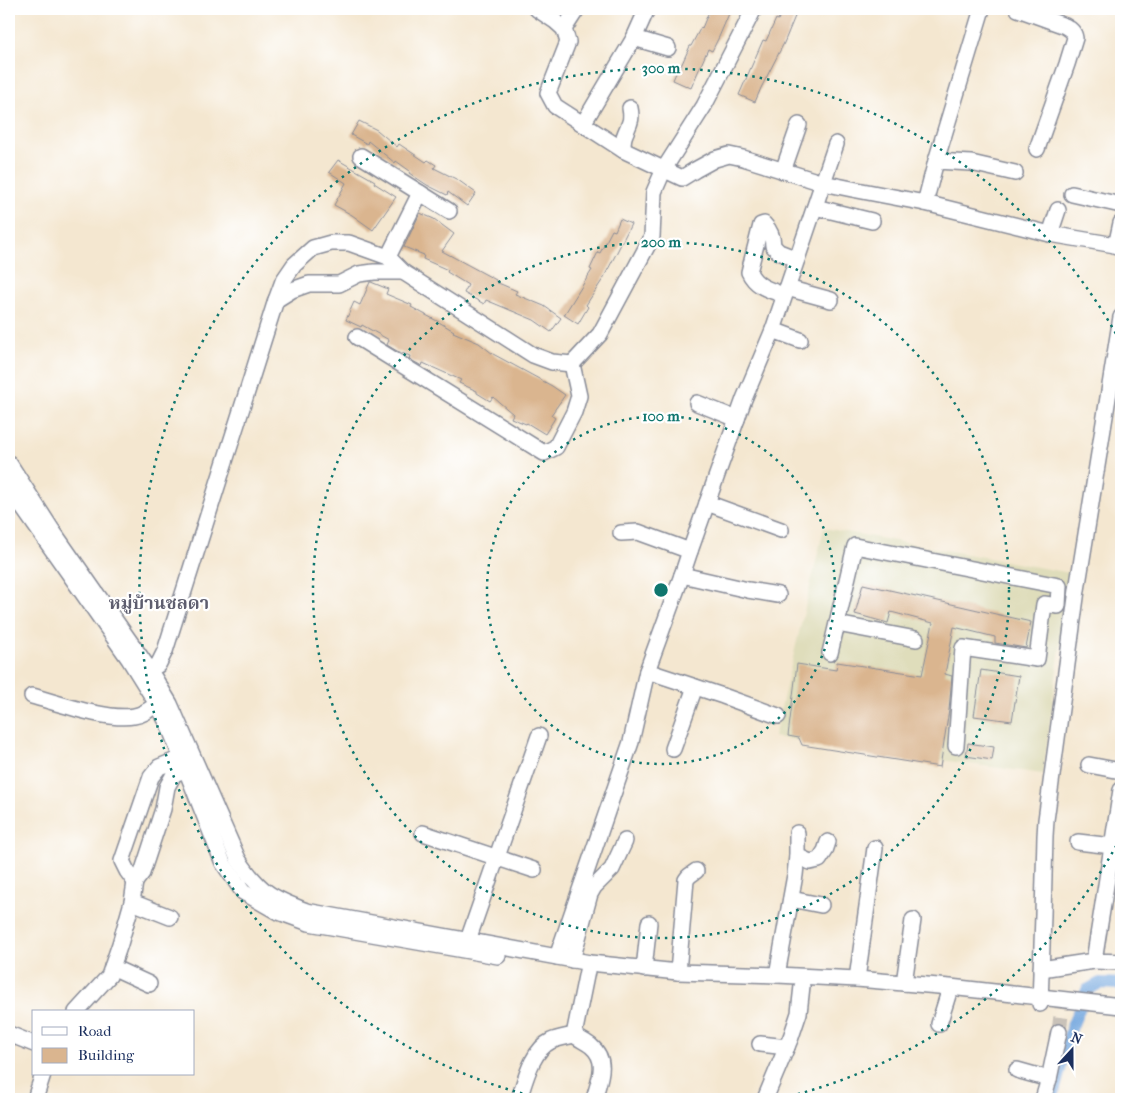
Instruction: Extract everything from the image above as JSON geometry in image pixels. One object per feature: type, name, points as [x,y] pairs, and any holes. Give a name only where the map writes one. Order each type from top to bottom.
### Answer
[{"type":"street","points":[[537,9],[564,29],[568,42],[548,93],[555,106],[624,150],[682,178],[715,159],[729,155],[824,183],[925,202],[1050,234],[1118,246],[1121,223]]},
{"type":"street","points":[[564,29],[577,9]]},
{"type":"street","points":[[582,124],[634,38],[647,9]]},
{"type":"street","points":[[572,364],[600,334],[652,237],[654,192],[664,169],[704,106],[754,9]]},
{"type":"street","points":[[925,202],[982,9]]},
{"type":"street","points":[[1018,9],[1064,26],[1074,33],[1075,38],[1070,58],[1037,149]]},
{"type":"street","points":[[634,38],[668,48]]},
{"type":"street","points":[[624,150],[623,138],[630,126],[632,116],[630,108]]},
{"type":"street","points":[[783,171],[799,125]]},
{"type":"street","points":[[564,958],[631,742],[647,671],[744,399],[773,330],[836,144]]},
{"type":"street","points":[[361,156],[449,211]]},
{"type":"street","points":[[936,161],[971,163],[1015,173]]},
{"type":"street","points":[[388,257],[420,193]]},
{"type":"street","points":[[1072,194],[1121,205]]},
{"type":"street","points":[[815,207],[872,221]]},
{"type":"street","points":[[1050,234],[1058,210]]},
{"type":"street","points":[[797,259],[779,252],[773,246],[773,237],[764,224],[761,225],[749,272],[752,279],[760,286],[831,300]]},
{"type":"street","points":[[144,671],[158,664],[165,651],[283,281],[294,264],[313,248],[331,243],[349,243],[388,257],[402,272],[533,355],[552,362],[572,364]]},
{"type":"street","points":[[276,300],[292,290],[308,284],[339,284],[359,274],[402,272]]},
{"type":"street","points":[[1040,1000],[1045,836],[1075,605],[1121,317]]},
{"type":"street","points":[[773,330],[800,340]]},
{"type":"street","points":[[358,337],[544,453],[556,447],[574,412],[578,396],[572,364]]},
{"type":"street","points":[[697,403],[737,419]]},
{"type":"street","points":[[9,463],[144,671],[157,704],[168,724],[223,863],[243,892],[276,911],[309,923],[587,971],[622,975],[997,999],[1040,1000]]},
{"type":"street","points":[[9,488],[170,704],[238,859],[264,890],[286,903],[306,911],[564,958],[644,969],[857,979],[950,986],[1100,1008],[1121,1015]]},
{"type":"street","points":[[707,503],[781,530]]},
{"type":"street","points":[[622,533],[638,532],[690,550]]},
{"type":"street","points":[[830,653],[855,546],[1059,586],[1058,606],[1044,604],[1037,659],[963,648],[956,746]]},
{"type":"street","points":[[682,575],[778,595]]},
{"type":"street","points":[[1058,601],[1075,605]]},
{"type":"street","points":[[837,624],[916,639]]},
{"type":"street","points":[[647,671],[778,716]]},
{"type":"street","points":[[673,749],[695,687]]},
{"type":"street","points":[[32,696],[116,717],[143,714],[157,704]]},
{"type":"street","points":[[468,940],[539,736]]},
{"type":"street","points":[[135,882],[122,861],[152,777],[159,767],[183,764]]},
{"type":"street","points":[[78,1010],[109,976],[132,902],[135,882],[142,873],[163,809],[167,787],[174,774],[183,764]]},
{"type":"street","points":[[1089,766],[1121,772]]},
{"type":"street","points":[[148,787],[166,794]]},
{"type":"street","points":[[1094,961],[1121,790]]},
{"type":"street","points":[[423,833],[534,870]]},
{"type":"street","points":[[777,975],[795,875],[797,856],[796,833]]},
{"type":"street","points":[[564,958],[590,894],[594,887],[612,869],[624,841]]},
{"type":"street","points":[[797,856],[810,862],[819,860],[828,842]]},
{"type":"street","points":[[1078,842],[1112,846]]},
{"type":"street","points":[[857,979],[875,848]]},
{"type":"street","points":[[678,972],[686,880],[688,876],[696,871]]},
{"type":"street","points":[[791,899],[821,905]]},
{"type":"street","points":[[132,902],[170,917]]},
{"type":"street","points":[[904,983],[912,920]]},
{"type":"street","points":[[644,969],[649,922]]},
{"type":"street","points":[[1042,969],[1094,961],[1121,962]]},
{"type":"street","points":[[112,967],[149,984]]},
{"type":"street","points":[[574,1035],[587,971]]},
{"type":"street","points":[[765,1099],[799,1013],[802,986]]},
{"type":"street","points":[[939,1024],[948,995]]},
{"type":"street","points":[[1100,1008],[1121,1006]]},
{"type":"street","points":[[1043,1099],[1059,1032]]},
{"type":"street","points":[[9,1034],[32,1043]]},
{"type":"street","points":[[519,1099],[529,1070],[538,1052],[552,1040],[574,1035],[591,1046],[599,1055],[603,1066],[594,1099]]},
{"type":"street","points":[[760,1044],[787,1047]]},
{"type":"street","points":[[1016,1070],[1049,1079]]},
{"type":"street","points":[[35,1099],[42,1076]]},
{"type":"shaded area","points":[[824,528],[1070,573],[1043,774],[774,737]]},
{"type":"building","points":[[710,9],[731,9],[712,51],[708,49],[691,88],[673,80],[690,46],[702,28]]},
{"type":"building","points":[[783,9],[798,9],[784,43],[755,102],[739,95],[763,40],[766,41]]},
{"type":"building","points":[[359,121],[377,130],[397,147],[399,144],[426,162],[428,160],[436,165],[434,168],[458,180],[476,193],[467,206],[448,192],[447,195],[427,185],[368,141],[367,144],[351,135]]},
{"type":"building","points":[[338,160],[375,181],[374,183],[396,197],[373,230],[334,205],[346,183],[329,172]]},
{"type":"building","points":[[420,213],[434,219],[454,234],[442,251],[496,280],[496,282],[517,291],[515,294],[544,306],[561,318],[551,332],[534,320],[486,300],[484,304],[464,293],[468,285],[447,272],[448,270],[423,259],[424,255],[404,247]]},
{"type":"building","points":[[620,219],[631,224],[603,279],[586,305],[588,307],[578,324],[564,315],[592,270],[590,269],[598,252],[600,253],[612,230],[615,231]]},
{"type":"building","points":[[370,282],[388,289],[386,294],[412,305],[411,307],[453,332],[479,343],[493,354],[565,395],[551,415],[555,418],[545,434],[527,423],[511,418],[513,414],[493,397],[490,401],[477,393],[477,391],[459,383],[461,380],[423,363],[422,366],[409,359],[410,356],[387,345],[389,340],[362,325],[361,327],[346,320],[354,302],[360,305]]},
{"type":"building","points":[[863,584],[1031,622],[1026,648],[995,643],[995,637],[954,627],[945,674],[952,676],[940,767],[802,745],[799,738],[788,736],[797,664],[836,670],[837,662],[922,675],[933,623],[891,612],[888,623],[855,614]]},
{"type":"building","points":[[981,670],[1019,676],[1012,721],[974,716]]},
{"type":"building","points":[[968,743],[994,747],[992,760],[966,756]]},
{"type":"waterway","points":[[1052,1099],[1071,1029],[1087,990],[1100,983],[1121,984]]},
{"type":"tunnel","points":[[1059,1032],[1062,1007]]},
{"type":"district","name":"หมู่บ้านชลดา","points":[[159,603]]}]
